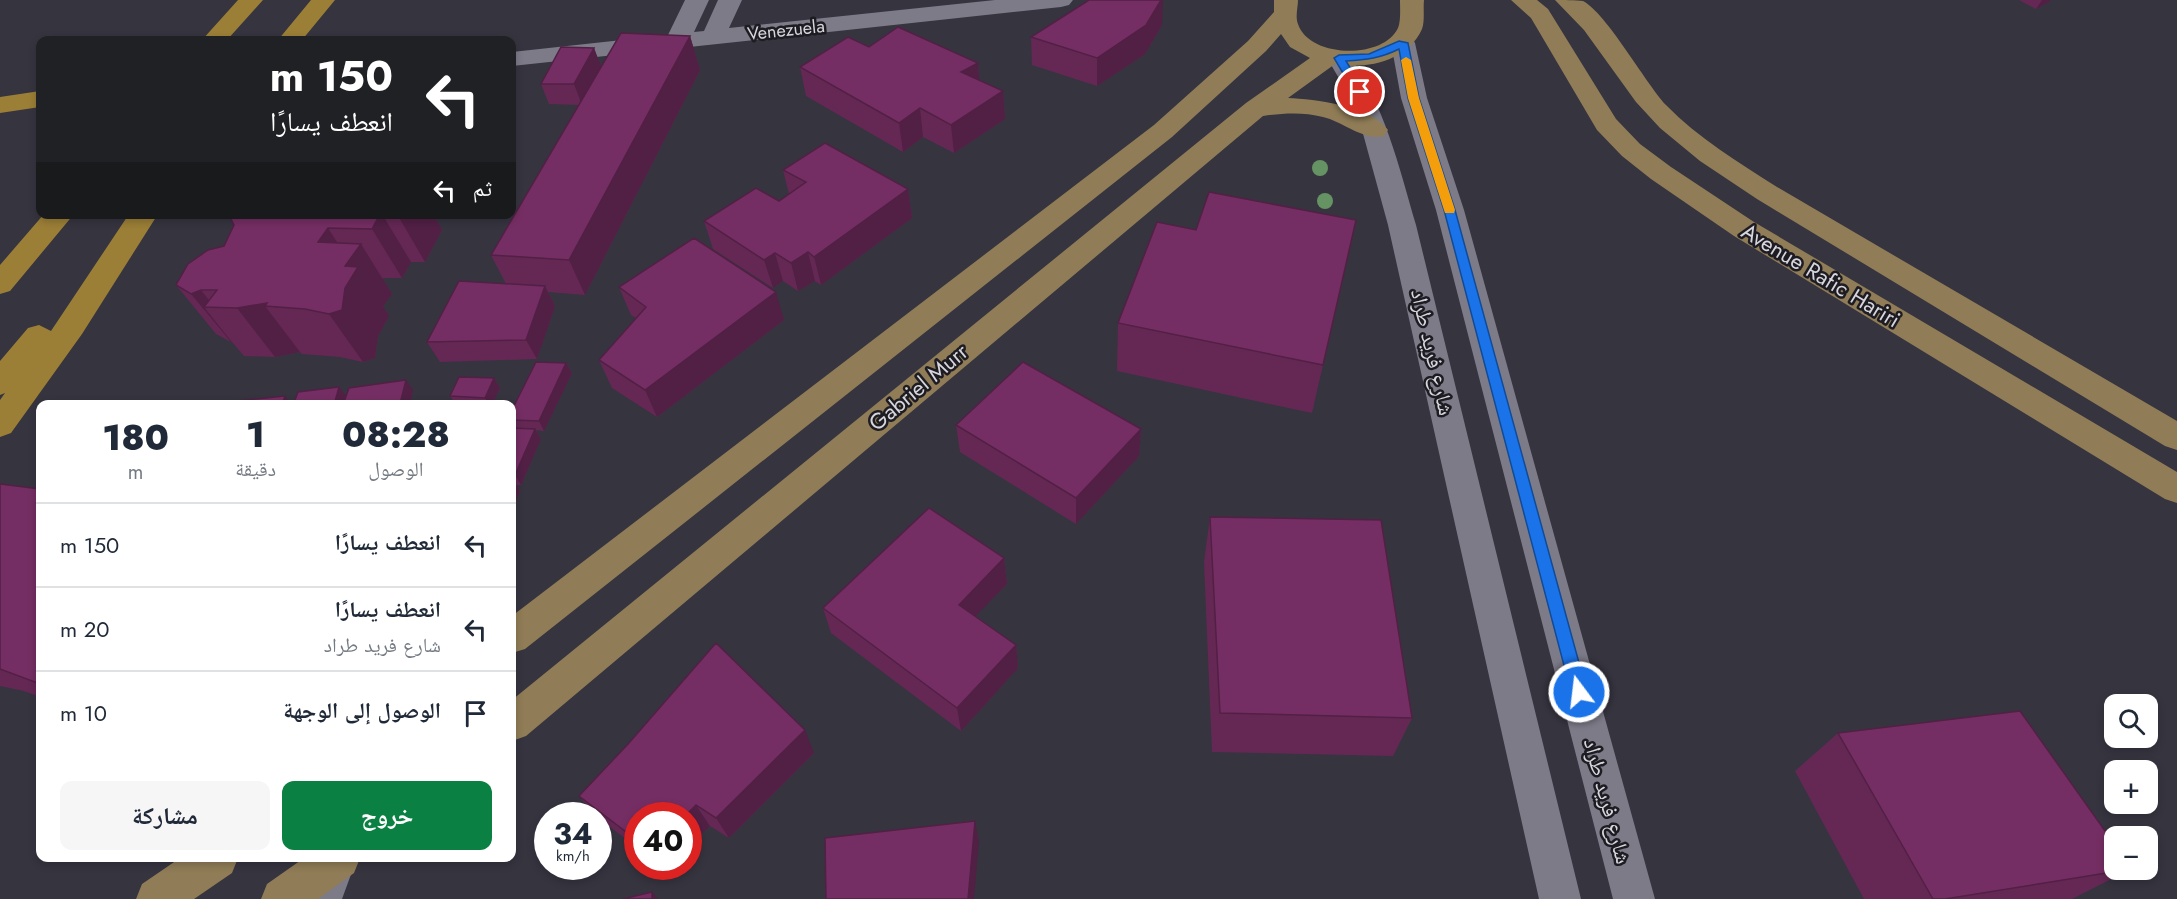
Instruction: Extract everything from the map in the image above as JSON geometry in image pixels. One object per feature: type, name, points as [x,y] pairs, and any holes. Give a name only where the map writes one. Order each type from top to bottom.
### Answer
[{"type":"highway","points":[[218,36],[250,0]]},
{"type":"highway","points":[[293,36],[323,0]]},
{"type":"highway","points":[[0,105],[36,100]]},
{"type":"highway","points":[[0,120],[36,118]]},
{"type":"highway","points":[[0,268],[54,219]]},
{"type":"highway","points":[[0,284],[55,219]]},
{"type":"highway","points":[[0,383],[139,219]]},
{"type":"highway","points":[[0,424],[71,326],[140,219]]},
{"type":"main road","name":"Avenue Rafic Hariri","points":[[1522,0],[1540,14],[1606,124],[1631,150],[1661,173],[1744,229],[2177,489]]},
{"type":"main road","points":[[1281,5],[1287,29],[1300,44],[1311,51],[1335,57],[1369,57],[1388,52],[1403,43],[1411,30],[1414,16],[1413,1]]},
{"type":"main road","name":"Avenue Rafic Hariri","points":[[1571,3],[1600,32],[1635,84],[1658,111],[1714,158],[2177,437]]},
{"type":"main road","points":[[516,634],[1163,131],[1257,46],[1281,5]]},
{"type":"main road","name":"Gabriel Murr","points":[[516,720],[1255,109],[1335,57]]},
{"type":"main road","points":[[1255,109],[1286,105],[1317,107],[1358,119],[1375,130]]},
{"type":"main road","points":[[157,899],[211,862]]},
{"type":"main road","points":[[282,899],[332,862]]},
{"type":"street","points":[[678,42],[697,0]]},
{"type":"street","points":[[712,39],[730,0]]},
{"type":"street","name":"Venezuela","points":[[516,59],[1061,0]]},
{"type":"street","name":"شارع فريد طراد","points":[[1403,43],[1414,98],[1450,210],[1634,899]]},
{"type":"street","name":"شارع فريد طراد","points":[[1335,57],[1360,92],[1375,130],[1419,292],[1560,899]]},
{"type":"street","points":[[321,899],[335,862]]},
{"type":"building","points":[[1089,0],[1161,0],[1146,25],[1097,58],[1031,37]]},
{"type":"building","points":[[898,27],[978,63],[961,72],[1003,91],[951,125],[920,108],[899,123],[800,67],[848,37],[869,47]]},
{"type":"building","points":[[621,33],[690,36],[569,260],[491,255],[512,219],[516,219],[516,212]]},
{"type":"building","points":[[561,47],[594,48],[574,84],[541,84]]},
{"type":"building","points":[[825,143],[908,189],[814,257],[808,252],[791,263],[775,253],[764,260],[704,221],[756,188],[779,201],[806,182],[783,170]]},
{"type":"building","points":[[1209,192],[1356,220],[1323,365],[1118,323],[1157,222],[1196,230]]},
{"type":"building","points":[[231,219],[377,219],[372,229],[328,228],[318,242],[361,244],[345,266],[358,267],[345,288],[342,310],[329,314],[305,309],[265,306],[267,303],[237,308],[204,307],[217,290],[201,290],[191,294],[176,285],[188,264],[208,250],[224,246],[234,225]]},
{"type":"building","points":[[694,238],[776,292],[645,390],[599,360],[646,307],[619,287]]},
{"type":"building","points":[[459,281],[545,286],[526,340],[427,342]]},
{"type":"building","points":[[536,362],[566,363],[539,421],[516,420],[516,402]]},
{"type":"building","points":[[1023,362],[1141,429],[1076,498],[956,425]]},
{"type":"building","points":[[459,377],[494,378],[485,398],[450,396]]},
{"type":"building","points":[[406,380],[401,400],[345,400],[349,388]]},
{"type":"building","points":[[339,387],[335,400],[295,400],[298,392]]},
{"type":"building","points":[[285,396],[284,400],[246,400]]},
{"type":"building","points":[[516,428],[535,429],[516,473]]},
{"type":"building","points":[[0,484],[36,488],[36,682],[0,669]]},
{"type":"building","points":[[929,508],[1004,558],[959,605],[1016,645],[957,708],[823,608]]},
{"type":"building","points":[[1210,517],[1381,520],[1412,718],[1220,713]]},
{"type":"building","points":[[716,643],[805,730],[716,818],[702,809],[702,802],[624,802],[624,830],[612,821],[612,802],[587,802],[579,796],[629,743]]},
{"type":"building","points":[[2020,711],[2104,829],[2104,873],[1933,899],[1838,733]]},
{"type":"building","points":[[975,821],[968,899],[826,899],[825,838]]},
{"type":"building","points":[[652,892],[652,899],[623,899]]},
{"type":"slow traffic","points":[[1406,60],[1414,98],[1450,210]]},
{"type":"route","points":[[1360,92],[1339,58],[1382,54],[1403,43],[1414,98],[1450,210],[1579,692]]}]
